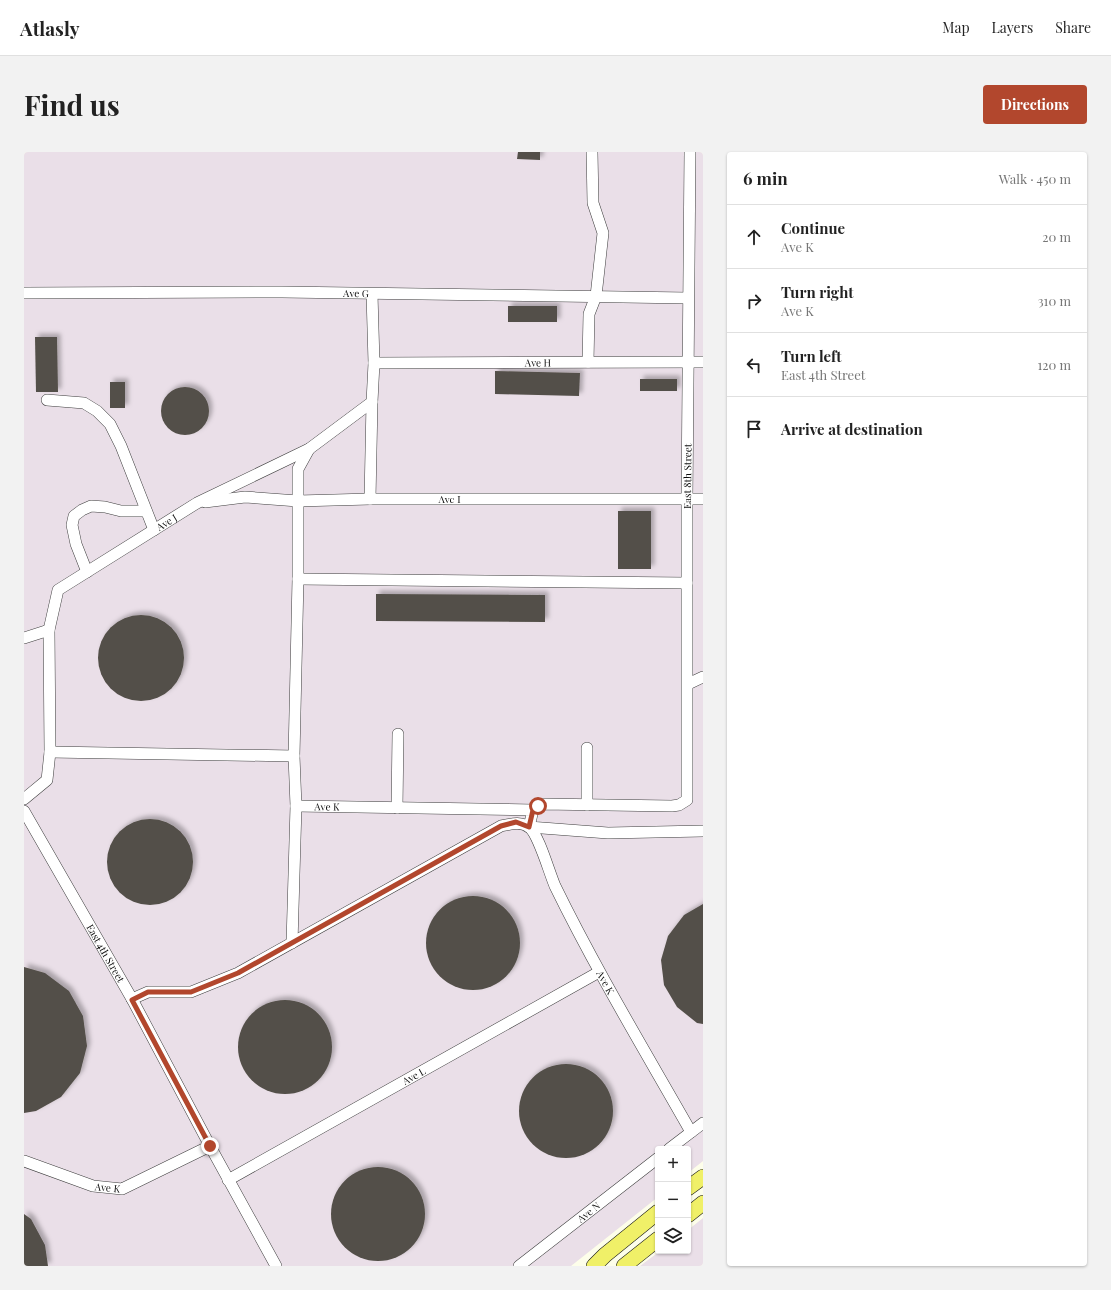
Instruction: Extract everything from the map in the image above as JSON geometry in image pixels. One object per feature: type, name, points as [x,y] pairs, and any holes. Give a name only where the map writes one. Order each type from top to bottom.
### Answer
[{"type":"main road","points":[[691,1186],[703,1176]]},
{"type":"main road","points":[[691,1213],[703,1203]]},
{"type":"main road","points":[[594,1266],[655,1214]]},
{"type":"main road","points":[[624,1266],[655,1241]]},
{"type":"street","points":[[588,362],[589,314],[596,296],[603,233],[592,203],[592,152]]},
{"type":"street","name":"East 8th Street","points":[[687,800],[688,684],[686,499],[690,152]]},
{"type":"street","name":"Ave G","points":[[24,292],[688,298]]},
{"type":"street","points":[[370,499],[374,363],[372,294]]},
{"type":"street","name":"Ave H","points":[[374,363],[703,362]]},
{"type":"street","points":[[47,400],[84,403],[97,411],[110,424],[121,446],[154,530]]},
{"type":"street","name":"Ave J","points":[[24,799],[47,780],[50,752],[49,630],[58,590],[197,503],[309,449],[372,402]]},
{"type":"street","points":[[292,943],[296,806],[294,756],[298,579],[298,468],[309,449]]},
{"type":"street","name":"Ave I","points":[[197,503],[245,497],[298,501],[370,499],[703,499]]},
{"type":"street","points":[[87,572],[76,544],[72,525],[74,516],[82,510],[92,506],[105,507],[121,512],[146,511]]},
{"type":"street","points":[[298,579],[687,583]]},
{"type":"street","points":[[24,638],[49,630]]},
{"type":"street","points":[[688,684],[703,677]]},
{"type":"street","points":[[397,808],[398,734]]},
{"type":"street","points":[[588,748],[588,805]]},
{"type":"street","points":[[50,752],[294,756]]},
{"type":"street","name":"Ave K","points":[[296,806],[533,810],[542,804],[672,806],[687,800]]},
{"type":"street","points":[[529,827],[533,810]]},
{"type":"street","name":"East 4th Street","points":[[24,811],[132,1000],[273,1265]]},
{"type":"street","points":[[132,1000],[148,992],[191,992],[238,973],[501,826],[516,822],[529,827],[608,832],[703,831]]},
{"type":"street","name":"Ave K","points":[[529,827],[537,837],[554,884],[598,972],[691,1132]]},
{"type":"street","name":"Ave L","points":[[228,1180],[598,972]]},
{"type":"street","points":[[674,1146],[703,1123]]},
{"type":"street","name":"Ave K","points":[[24,1161],[93,1186],[122,1189],[210,1146]]},
{"type":"street","name":"Ave N","points":[[519,1266],[655,1160]]},
{"type":"shaded area","points":[[24,152],[703,152],[703,1161],[691,1171],[691,1146],[655,1146],[655,1199],[571,1266],[24,1266]]},
{"type":"shaded area","points":[[703,1218],[703,1266],[640,1266],[656,1254],[691,1254],[691,1228]]},
{"type":"building","points":[[518,152],[540,152],[540,160],[517,159]]},
{"type":"building","points":[[508,306],[557,306],[557,322],[508,322]]},
{"type":"building","points":[[35,337],[57,337],[58,392],[36,392]]},
{"type":"building","points":[[495,371],[580,373],[579,396],[495,394]]},
{"type":"building","points":[[640,379],[677,379],[677,391],[640,391]]},
{"type":"building","points":[[110,382],[125,382],[125,408],[110,408]]},
{"type":"building","points":[[180,387],[190,387],[202,394],[209,406],[209,416],[202,428],[190,435],[180,435],[172,431],[165,424],[161,416],[161,406],[165,398],[172,391]]},
{"type":"building","points":[[618,511],[651,511],[651,569],[618,569]]},
{"type":"building","points":[[376,594],[545,595],[545,622],[376,621]]},
{"type":"building","points":[[141,615],[158,618],[172,627],[181,641],[184,658],[181,675],[172,689],[158,698],[141,701],[124,698],[110,689],[101,675],[98,658],[101,641],[110,627],[124,618]]},
{"type":"building","points":[[150,819],[167,822],[181,831],[190,845],[193,862],[190,879],[181,893],[167,902],[150,905],[133,902],[119,893],[110,879],[107,862],[110,845],[119,831],[133,822]]},
{"type":"building","points":[[473,896],[491,899],[506,910],[517,925],[520,943],[517,961],[506,976],[491,987],[473,990],[455,987],[440,976],[429,961],[426,943],[429,925],[440,910],[455,899]]},
{"type":"building","points":[[703,904],[703,1024],[697,1023],[677,1007],[664,985],[661,960],[668,936],[684,915]]},
{"type":"building","points":[[24,967],[45,973],[69,991],[83,1016],[87,1046],[80,1073],[61,1097],[36,1111],[24,1113]]},
{"type":"building","points":[[285,1000],[303,1003],[318,1014],[329,1029],[332,1047],[329,1065],[318,1080],[303,1091],[285,1094],[267,1091],[252,1080],[241,1065],[238,1047],[241,1029],[252,1014],[267,1003]]},
{"type":"building","points":[[566,1064],[584,1067],[599,1078],[610,1093],[613,1111],[610,1129],[599,1144],[584,1155],[566,1158],[548,1155],[533,1144],[522,1129],[519,1111],[522,1093],[533,1078],[548,1067]]},
{"type":"building","points":[[378,1167],[396,1170],[411,1181],[422,1196],[425,1214],[422,1232],[411,1247],[396,1258],[378,1261],[360,1258],[345,1247],[334,1232],[331,1214],[334,1196],[345,1181],[360,1170]]},
{"type":"building","points":[[24,1214],[31,1219],[45,1245],[48,1266],[24,1266]]},
{"type":"route","points":[[210,1146],[132,1000],[148,992],[191,992],[238,973],[501,826],[516,822],[529,827],[533,810],[538,806]]}]
